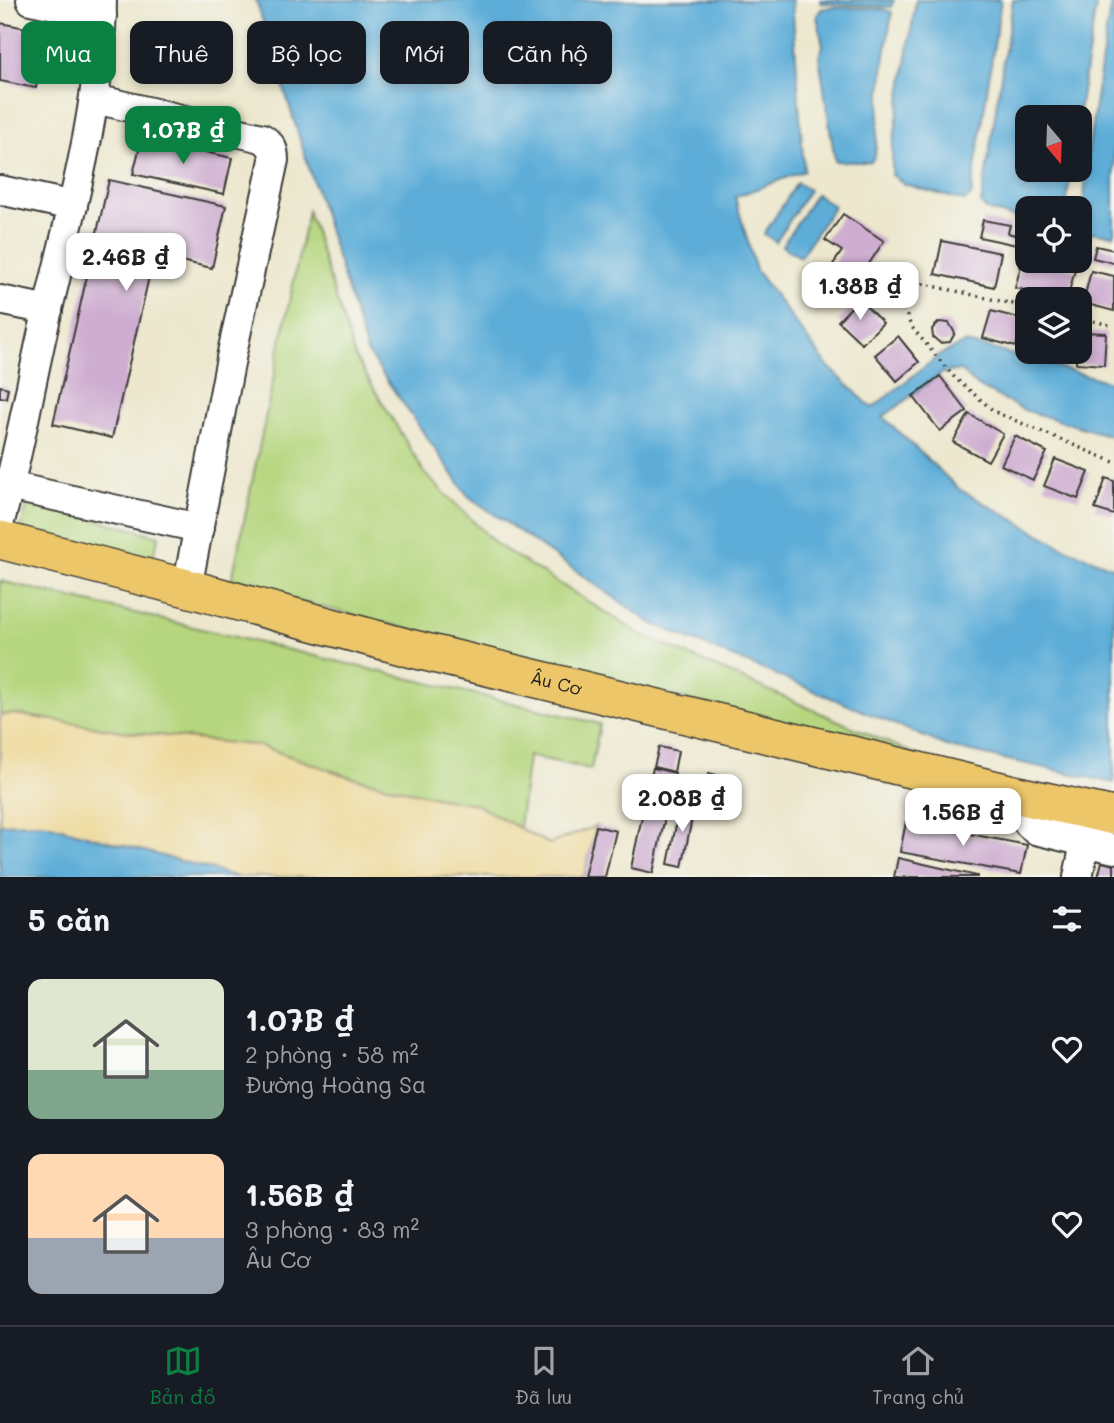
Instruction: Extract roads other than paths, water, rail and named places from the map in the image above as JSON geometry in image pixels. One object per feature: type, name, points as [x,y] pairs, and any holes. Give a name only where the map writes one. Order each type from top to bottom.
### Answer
[{"type":"main road","name":"Âu Cơ","points":[[0,540],[409,648],[1114,816]]},
{"type":"street","points":[[0,522],[5,485],[73,206],[94,99],[102,8],[31,0]]},
{"type":"street","points":[[94,99],[262,138],[274,151],[187,588]]},
{"type":"street","points":[[0,190],[73,206]]},
{"type":"street","points":[[0,300],[48,310]]},
{"type":"street","points":[[5,485],[199,528]]},
{"type":"street","points":[[1022,796],[1028,823],[1035,830],[1114,849]]},
{"type":"street","points":[[1078,877],[1085,843]]},
{"type":"water","points":[[256,0],[792,0],[804,171],[735,197],[756,270],[827,365],[872,408],[941,354],[965,343],[1015,355],[1015,364],[1046,364],[1114,383],[1114,437],[1024,410],[976,385],[960,370],[942,373],[883,417],[959,489],[1063,547],[1114,568],[1114,783],[949,747],[651,623],[468,496],[367,352],[282,84],[366,84],[366,21],[263,21]]},
{"type":"water","points":[[820,0],[894,0],[891,7],[820,3]]},
{"type":"water","points":[[916,0],[1001,0],[971,196],[964,201],[904,184],[892,175],[892,151]]},
{"type":"water","points":[[1013,0],[1097,0],[1080,105],[1015,105],[1015,182],[1069,182],[1068,196],[1015,196],[1015,218],[986,210],[981,204]]},
{"type":"water","points":[[1111,0],[1114,0],[1114,235],[1092,232],[1092,196],[1084,196],[1085,182],[1092,182],[1092,124]]},
{"type":"water","points":[[821,9],[882,9],[892,12],[875,156],[871,162],[835,161],[819,56],[823,46],[817,16]]},
{"type":"water","points":[[797,183],[809,190],[776,242],[764,234]]},
{"type":"water","points":[[816,194],[834,206],[800,257],[782,246]]},
{"type":"water","points":[[42,823],[238,877],[0,877],[0,824]]}]
